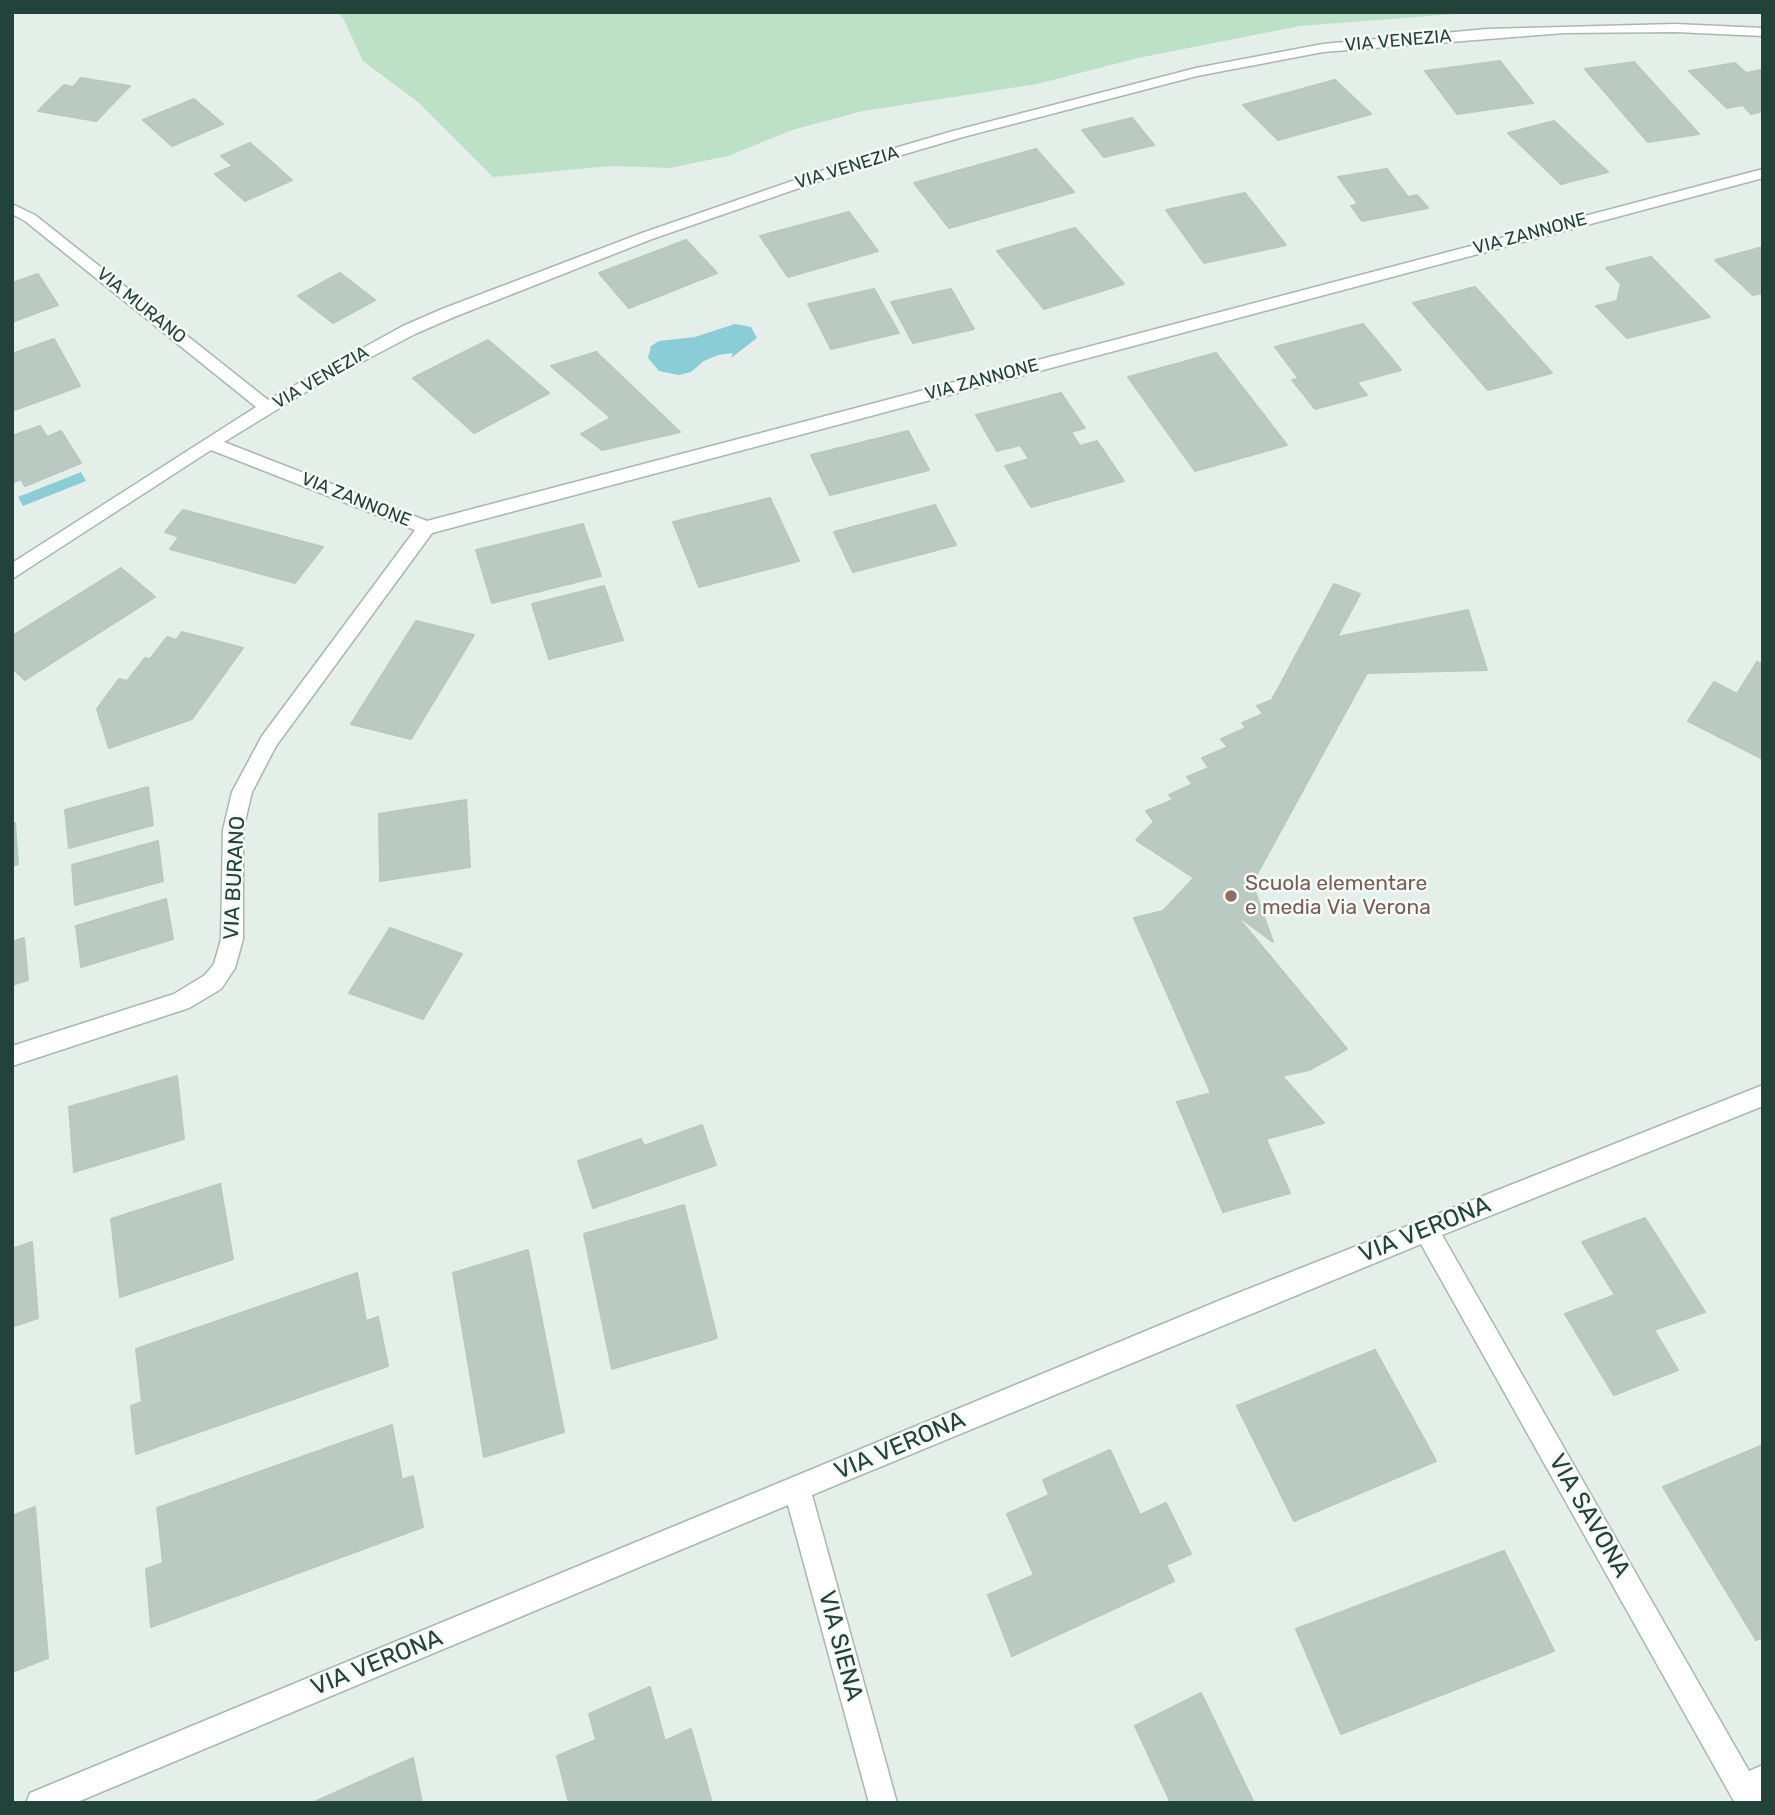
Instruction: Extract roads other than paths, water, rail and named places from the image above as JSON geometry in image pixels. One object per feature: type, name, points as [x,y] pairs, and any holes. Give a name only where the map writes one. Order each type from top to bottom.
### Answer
[{"type":"street","name":"VIA VENEZIA","points":[[12,572],[268,408],[362,354],[448,313],[694,219],[923,144],[1196,72],[1323,48],[1487,33],[1637,27],[1763,32]]},
{"type":"street","name":"VIA ZANNONE","points":[[210,443],[426,528],[1763,173]]},
{"type":"street","name":"VIA MURANO","points":[[12,208],[30,218],[268,408]]},
{"type":"street","name":"VIA BURANO","points":[[12,1056],[181,1001],[213,982],[224,968],[232,939],[233,830],[242,792],[269,741],[426,528]]},
{"type":"street","name":"VIA VERONA","points":[[40,1803],[1219,1313],[1763,1095]]},
{"type":"street","name":"VIA SAVONA","points":[[1426,1230],[1753,1790]]},
{"type":"street","name":"VIA SIENA","points":[[797,1489],[883,1803]]},
{"type":"water","points":[[735,324],[751,327],[757,338],[731,358],[733,353],[718,355],[704,361],[691,372],[679,375],[659,371],[648,358],[651,346],[659,341],[695,337]]},
{"type":"water","points":[[81,472],[86,481],[23,506],[18,497]]},
{"type":"place","name":"Scuola elementare e media Via Verona","points":[[1231,896]]}]
